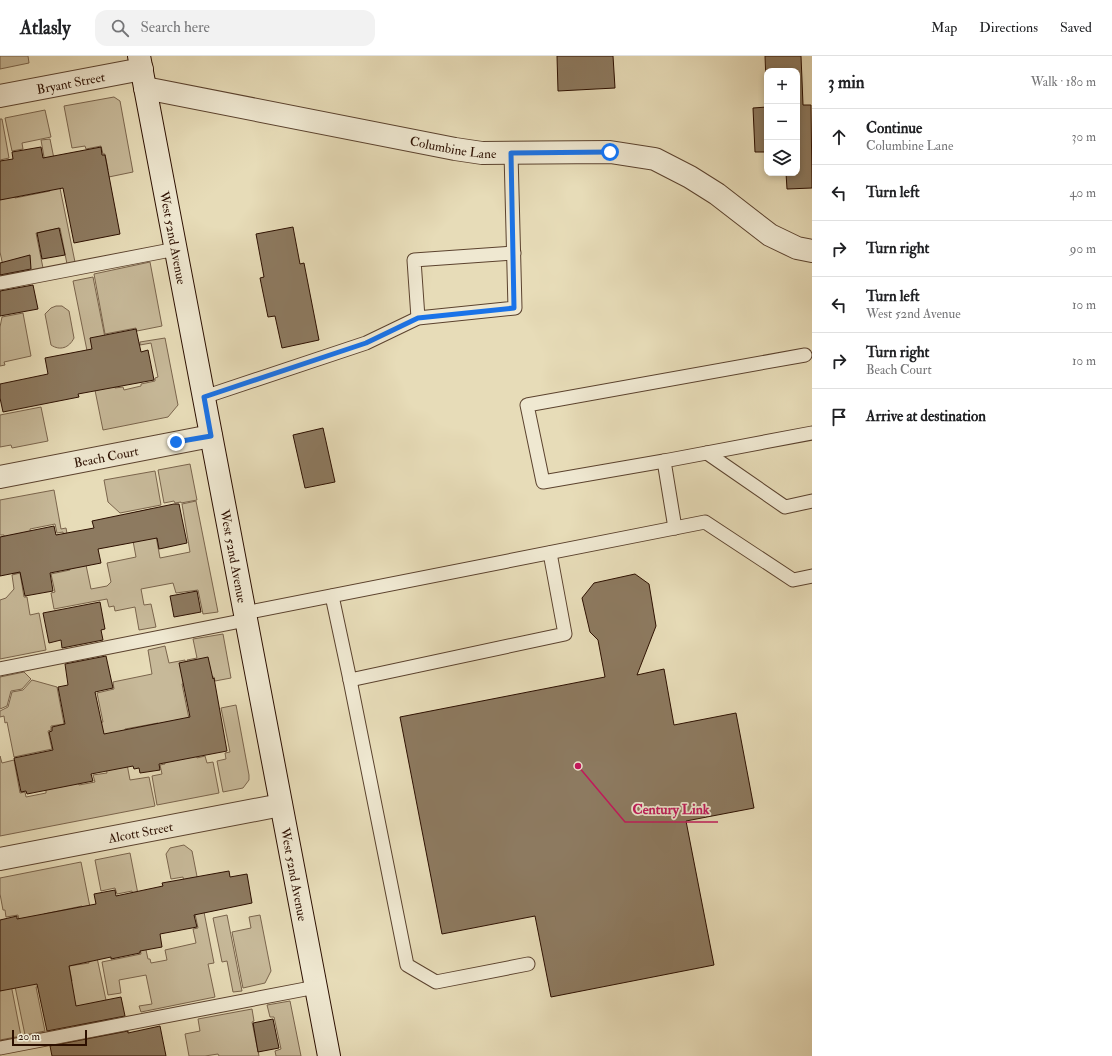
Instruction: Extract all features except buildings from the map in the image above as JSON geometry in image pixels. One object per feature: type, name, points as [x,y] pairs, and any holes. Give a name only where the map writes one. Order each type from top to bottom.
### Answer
[{"type":"street","name":"Bryant Street","points":[[0,96],[142,71]]},
{"type":"street","name":"Columbine Lane","points":[[142,71],[455,149],[482,153],[610,152],[655,159],[690,177],[717,194],[770,235],[796,248],[812,251]]},
{"type":"street","name":"West 52nd Avenue","points":[[142,71],[329,1056]]},
{"type":"street","name":"Beach Court","points":[[0,476],[211,436]]},
{"type":"street","name":"Alcott Street","points":[[0,859],[281,805]]},
{"type":"lane","points":[[204,397],[366,343],[418,318],[514,308],[511,153]]},
{"type":"lane","points":[[0,283],[176,249]]},
{"type":"lane","points":[[418,318],[414,260],[514,253]]},
{"type":"lane","points":[[804,355],[527,405],[543,482],[812,433]]},
{"type":"lane","points":[[707,453],[785,507],[812,501]]},
{"type":"lane","points":[[664,461],[675,528]]},
{"type":"lane","points":[[0,668],[246,617],[332,596],[705,522],[793,580],[812,576]]},
{"type":"lane","points":[[350,680],[565,634],[550,553]]},
{"type":"lane","points":[[332,596],[407,965],[436,982],[528,964]]},
{"type":"lane","points":[[0,1048],[316,987]]},
{"type":"shaded area","points":[[0,56],[28,56],[29,63],[0,69]]},
{"type":"shaded area","points":[[114,97],[120,101],[133,172],[99,179],[98,172],[108,170],[105,154],[103,154],[101,146],[86,149],[85,146],[72,148],[64,106]]},
{"type":"shaded area","points":[[45,110],[51,137],[22,143],[23,149],[12,151],[5,118]]},
{"type":"shaded area","points":[[0,119],[2,119],[9,158],[0,160]]},
{"type":"shaded area","points":[[50,139],[75,262],[67,264],[60,228],[36,233],[43,268],[5,275],[0,252],[0,193],[14,190],[15,198],[50,191],[41,140]]},
{"type":"shaded area","points":[[150,262],[162,326],[137,331],[136,328],[105,334],[94,274]]},
{"type":"shaded area","points":[[93,277],[115,388],[123,387],[124,390],[155,381],[155,378],[158,377],[151,343],[140,345],[140,342],[165,338],[178,405],[168,417],[103,430],[73,281]]},
{"type":"shaded area","points":[[62,306],[69,311],[74,338],[70,344],[64,348],[58,348],[51,345],[45,314],[51,308]]},
{"type":"shaded area","points":[[23,313],[31,356],[4,362],[5,365],[0,366],[0,327],[2,317]]},
{"type":"shaded area","points":[[41,407],[48,441],[12,448],[11,445],[0,447],[0,415]]},
{"type":"shaded area","points":[[190,464],[197,500],[181,503],[175,503],[174,501],[164,503],[158,470]]},
{"type":"shaded area","points":[[155,471],[161,505],[120,513],[108,502],[104,480]]},
{"type":"shaded area","points":[[54,490],[61,529],[66,528],[73,567],[86,565],[91,589],[107,586],[111,582],[107,563],[136,557],[128,514],[151,509],[160,558],[190,552],[182,504],[196,501],[218,612],[203,614],[198,590],[176,593],[173,583],[141,589],[144,605],[151,604],[156,627],[139,630],[135,607],[115,611],[114,606],[109,607],[107,599],[54,609],[51,593],[55,592],[51,574],[70,570],[63,532],[57,533],[55,524],[30,529],[31,538],[16,556],[19,573],[12,574],[4,535],[0,535],[0,500]]},
{"type":"shaded area","points":[[20,573],[24,597],[27,597],[30,615],[39,613],[46,650],[0,659],[0,600],[6,598],[14,589],[12,575]]},
{"type":"shaded area","points":[[223,634],[231,678],[215,681],[214,677],[191,681],[187,660],[197,658],[193,639]]},
{"type":"shaded area","points":[[165,646],[169,663],[185,660],[189,682],[182,684],[197,758],[205,756],[207,763],[213,762],[219,793],[157,805],[152,776],[162,774],[160,765],[165,764],[158,723],[125,729],[126,738],[103,746],[99,723],[103,722],[97,693],[114,689],[113,682],[152,674],[148,650]]},
{"type":"shaded area","points":[[24,672],[31,679],[22,689],[11,691],[7,706],[0,709],[0,677]]},
{"type":"shaded area","points":[[32,680],[57,687],[64,724],[51,726],[51,730],[48,731],[52,749],[14,757],[7,722],[5,723],[4,716],[0,717],[0,711],[8,707],[12,692],[23,690]]},
{"type":"shaded area","points":[[236,705],[249,780],[243,788],[223,792],[217,761],[226,759],[225,753],[230,752],[221,708]]},
{"type":"shaded area","points":[[123,743],[130,780],[149,777],[155,806],[0,836],[0,756],[2,763],[14,760],[20,793],[25,792],[26,797],[46,793],[46,788],[77,779],[79,785],[95,782],[93,775],[107,773],[103,752]]},
{"type":"shaded area","points":[[184,845],[192,851],[214,963],[208,964],[215,997],[141,1012],[139,1006],[152,1004],[146,975],[119,980],[121,993],[108,995],[102,962],[141,954],[139,942],[144,941],[148,959],[150,959],[151,963],[167,960],[165,950],[196,943],[193,929],[198,928],[188,881],[184,882],[183,877],[171,879],[166,854],[170,848]]},
{"type":"shaded area","points":[[130,853],[144,925],[142,941],[132,891],[117,894],[115,888],[101,891],[95,860]]},
{"type":"shaded area","points":[[81,862],[99,952],[91,954],[82,906],[44,914],[49,940],[48,985],[36,987],[45,1031],[25,1035],[11,967],[25,952],[18,915],[6,917],[5,910],[3,910],[0,894],[0,878]]},
{"type":"shaded area","points":[[227,915],[242,991],[233,992],[227,961],[222,962],[213,918]]},
{"type":"shaded area","points":[[260,915],[271,971],[265,983],[243,988],[232,932],[251,928],[249,917]]},
{"type":"shaded area","points":[[96,953],[110,1019],[76,1026],[67,982],[72,981],[69,966],[89,963],[87,955]]},
{"type":"shaded area","points":[[8,969],[21,1036],[0,1040],[0,991],[3,990],[0,975]]},
{"type":"shaded area","points":[[290,1001],[301,1056],[276,1056],[275,1051],[281,1049],[274,1017],[270,1017],[267,1005]]},
{"type":"shaded area","points":[[252,1009],[254,1021],[252,1022],[259,1056],[219,1056],[218,1054],[189,1056],[185,1034],[200,1031],[198,1019]]},
{"type":"place","name":"Century Link","points":[[578,766]]},
{"type":"route","points":[[176,442],[211,436],[204,397],[366,343],[418,318],[514,308],[511,153],[610,152]]}]
